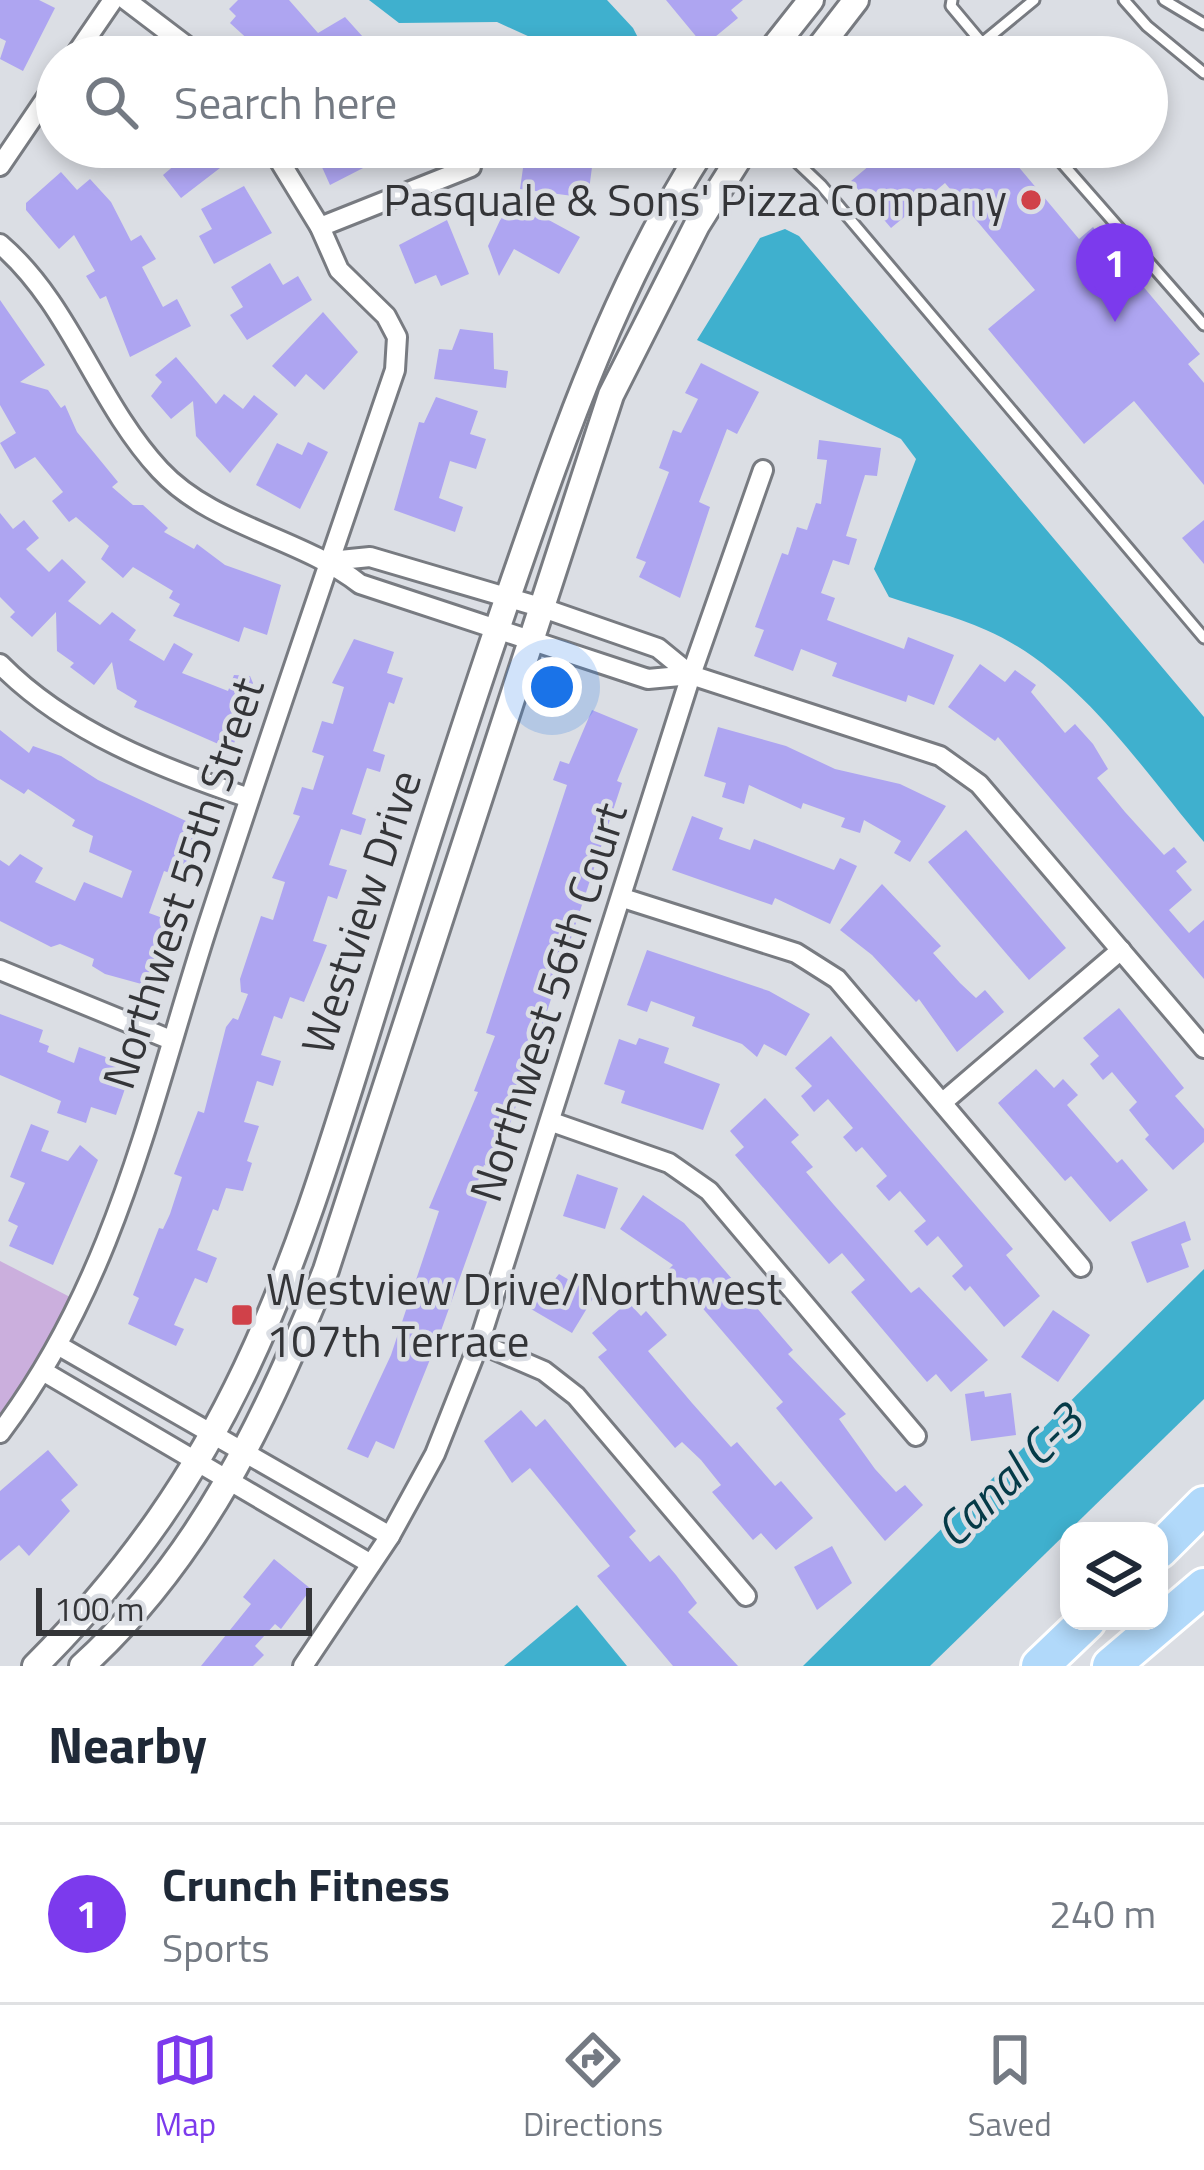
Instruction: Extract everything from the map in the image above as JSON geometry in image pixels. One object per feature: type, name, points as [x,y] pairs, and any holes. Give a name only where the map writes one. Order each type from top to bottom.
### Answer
[{"type":"highway","points":[[1168,1541],[1204,1505]]},
{"type":"highway","points":[[1111,1666],[1204,1587]]},
{"type":"highway","points":[[1040,1666],[1078,1630]]},
{"type":"street","points":[[88,36],[113,0]]},
{"type":"street","points":[[126,0],[173,36]]},
{"type":"street","points":[[783,36],[811,0]]},
{"type":"street","points":[[828,36],[856,0]]},
{"type":"street","points":[[0,166],[36,113]]},
{"type":"street","points":[[284,168],[320,227],[468,168]]},
{"type":"street","name":"Westview Drive","points":[[35,1666],[122,1569],[199,1462],[217,1433],[300,1247],[570,410],[597,347],[693,168]]},
{"type":"street","name":"Westview Drive","points":[[82,1666],[176,1562],[248,1450],[326,1270],[611,395],[697,225],[733,168]]},
{"type":"street","name":"Northwest 55th Street","points":[[0,1433],[61,1347],[119,1216],[249,798],[395,370],[398,337],[386,316],[340,270],[320,227]]},
{"type":"street","points":[[0,244],[50,301],[104,400],[164,475],[259,533],[330,561],[359,584],[648,679],[691,675]]},
{"type":"street","name":"Northwest 56th Court","points":[[311,1663],[435,1454],[479,1343],[691,675],[763,470]]},
{"type":"street","points":[[330,561],[370,557],[540,608],[658,648],[691,675],[940,757],[980,784],[1204,1048]]},
{"type":"street","points":[[0,664],[98,735],[160,767],[249,798]]},
{"type":"street","points":[[623,898],[796,953],[837,980],[1081,1267]]},
{"type":"street","points":[[943,1102],[1121,950]]},
{"type":"street","points":[[0,970],[172,1040]]},
{"type":"street","points":[[552,1122],[669,1163],[709,1190],[916,1436]]},
{"type":"street","points":[[479,1343],[544,1371],[575,1396],[746,1596]]},
{"type":"street","points":[[61,1347],[248,1450],[390,1536]]},
{"type":"street","points":[[46,1372],[371,1564]]},
{"type":"lane","points":[[952,0],[951,6],[976,36]]},
{"type":"lane","points":[[990,36],[1034,0]]},
{"type":"lane","points":[[1124,0],[1159,36]]},
{"type":"lane","points":[[1164,0],[1204,25]]},
{"type":"lane","points":[[1168,43],[1204,73]]},
{"type":"lane","points":[[803,168],[1204,638]]},
{"type":"lane","points":[[1066,168],[1204,326]]},
{"type":"shaded area","points":[[0,1261],[70,1297],[48,1345],[0,1414]]},
{"type":"water","points":[[369,0],[607,0],[637,36],[528,36],[497,22],[399,23]]},
{"type":"water","points":[[785,229],[799,236],[1204,717],[1204,842],[1106,723],[1050,670],[986,630],[889,597],[874,569],[916,459],[901,439],[697,340],[760,238]]},
{"type":"water","name":"Canal C-3","points":[[1204,1269],[1204,1399],[1078,1522],[1060,1522],[1060,1539],[930,1666],[803,1666]]},
{"type":"water","points":[[577,1605],[627,1666],[504,1666]]},
{"type":"building","points":[[0,0],[39,0],[55,8],[41,36],[36,36],[23,71],[0,59],[6,41],[0,38]]},
{"type":"building","points":[[238,0],[289,0],[318,33],[345,17],[362,36],[244,36],[230,23],[236,16],[229,9]]},
{"type":"building","points":[[666,0],[743,0],[731,10],[738,18],[716,36],[696,36]]},
{"type":"building","points":[[171,168],[220,168],[181,198],[163,175]]},
{"type":"building","points":[[322,168],[363,168],[330,185]]},
{"type":"building","points":[[523,168],[592,168],[588,198],[520,189]]},
{"type":"building","points":[[866,168],[1020,168],[1079,239],[1093,227],[1200,354],[1188,364],[1204,383],[1204,485],[1134,401],[1084,444],[988,329],[1035,290],[945,183],[891,228],[851,181]]},
{"type":"building","points":[[61,172],[77,190],[90,179],[111,202],[131,241],[141,235],[156,259],[142,267],[163,307],[177,299],[191,326],[130,357],[106,296],[100,299],[86,276],[95,271],[74,235],[59,249],[26,210],[26,203]]},
{"type":"building","points":[[244,186],[272,233],[214,264],[199,236],[212,229],[201,209]]},
{"type":"building","points":[[510,199],[580,237],[559,274],[514,249],[499,276],[488,246]]},
{"type":"building","points":[[447,220],[469,274],[441,286],[436,275],[415,284],[399,245]]},
{"type":"building","points":[[270,263],[283,285],[298,276],[312,300],[247,340],[230,315],[243,307],[231,287]]},
{"type":"building","points":[[0,300],[45,365],[20,382],[48,390],[61,408],[65,405],[77,432],[118,482],[112,487],[133,505],[143,505],[168,528],[164,532],[194,549],[197,544],[225,565],[281,585],[267,635],[244,627],[239,642],[173,616],[180,604],[169,598],[173,591],[133,567],[123,578],[101,559],[109,546],[76,517],[69,522],[52,501],[63,492],[35,457],[15,469],[0,443],[16,433],[0,405]]},
{"type":"building","points":[[323,312],[358,352],[324,390],[306,374],[295,387],[272,366]]},
{"type":"building","points":[[460,329],[493,333],[494,369],[508,371],[506,388],[434,379],[439,349],[452,350]]},
{"type":"building","points":[[176,357],[216,404],[224,394],[243,409],[254,395],[278,414],[230,473],[196,436],[193,401],[171,419],[151,396],[162,382],[155,375]]},
{"type":"building","points":[[701,363],[759,392],[737,434],[727,429],[699,502],[710,507],[680,598],[639,577],[646,562],[636,558],[669,472],[659,468],[673,430],[681,433],[698,399],[685,393]]},
{"type":"building","points":[[436,397],[478,411],[470,434],[486,439],[476,469],[450,461],[439,498],[463,507],[455,532],[394,510],[419,422],[424,423]]},
{"type":"building","points":[[819,440],[881,448],[877,476],[865,475],[846,536],[857,539],[849,565],[833,560],[821,593],[835,598],[827,620],[904,649],[908,637],[954,655],[934,705],[908,695],[906,702],[832,676],[837,663],[801,649],[793,671],[754,656],[764,630],[755,627],[782,553],[788,555],[797,527],[807,530],[816,503],[821,504],[827,460],[817,459]]},
{"type":"building","points":[[308,442],[328,452],[300,509],[256,485],[277,443],[302,455]]},
{"type":"building","points":[[0,513],[13,529],[24,520],[39,538],[26,549],[49,572],[62,559],[86,582],[68,601],[100,625],[112,612],[136,630],[129,640],[164,661],[174,643],[193,654],[182,673],[228,691],[234,675],[250,676],[253,683],[232,750],[134,707],[137,701],[117,689],[112,662],[94,685],[70,667],[74,663],[57,651],[56,612],[32,637],[10,617],[15,612],[0,597]]},
{"type":"building","points":[[1204,520],[1204,564],[1182,538]]},
{"type":"building","points":[[354,639],[394,652],[387,673],[403,678],[394,704],[389,702],[373,751],[385,755],[380,772],[367,768],[352,814],[366,819],[361,835],[341,829],[329,865],[347,870],[337,899],[328,896],[313,941],[327,945],[304,1002],[290,997],[282,1019],[274,1016],[261,1055],[281,1061],[273,1086],[257,1081],[244,1122],[259,1126],[247,1161],[252,1163],[243,1191],[226,1188],[218,1211],[213,1209],[197,1250],[217,1258],[207,1283],[195,1278],[174,1325],[184,1329],[176,1346],[128,1324],[139,1298],[133,1295],[159,1228],[163,1229],[170,1214],[182,1177],[174,1174],[198,1111],[204,1113],[226,1027],[233,1018],[238,1020],[248,994],[241,992],[240,979],[261,916],[273,920],[285,882],[272,878],[300,816],[293,814],[302,787],[313,790],[324,756],[312,752],[322,721],[333,724],[344,687],[332,683]]},
{"type":"building","points":[[980,664],[1005,682],[1015,670],[1036,685],[1031,692],[1065,733],[1075,724],[1093,744],[1108,769],[1097,778],[1125,812],[1164,855],[1174,847],[1187,862],[1176,871],[1192,890],[1169,910],[1189,933],[1204,920],[1204,979],[998,737],[995,741],[948,707]]},
{"type":"building","points":[[592,710],[638,729],[617,781],[622,783],[511,1121],[493,1168],[484,1165],[473,1194],[488,1199],[437,1342],[394,1449],[376,1441],[368,1458],[347,1449],[391,1355],[439,1211],[429,1208],[478,1092],[474,1091],[495,1036],[486,1033],[567,785],[553,780],[560,761],[569,764]]},
{"type":"building","points":[[718,727],[786,746],[835,769],[900,784],[946,806],[910,862],[894,853],[901,841],[864,820],[860,833],[841,827],[845,818],[803,803],[801,809],[749,785],[744,804],[722,797],[726,783],[704,776]]},
{"type":"building","points":[[0,730],[29,753],[33,746],[61,756],[98,780],[201,828],[203,835],[187,879],[164,871],[149,913],[168,920],[145,985],[105,974],[92,966],[94,959],[60,944],[51,947],[0,921],[0,860],[9,866],[20,854],[43,868],[35,882],[75,901],[84,882],[122,898],[132,871],[89,852],[93,836],[72,826],[75,820],[28,789],[24,794],[0,779]]},
{"type":"building","points":[[692,816],[723,828],[719,839],[750,850],[754,839],[834,870],[840,858],[857,866],[830,924],[775,898],[772,905],[672,870]]},
{"type":"building","points":[[966,830],[1066,948],[1029,980],[928,862]]},
{"type":"building","points":[[882,884],[941,946],[933,953],[960,983],[976,998],[985,990],[1004,1012],[957,1052],[919,999],[916,1002],[872,955],[840,930]]},
{"type":"building","points":[[647,950],[769,991],[810,1014],[786,1056],[764,1044],[757,1057],[742,1044],[692,1026],[695,1017],[651,1001],[647,1012],[627,1005]]},
{"type":"building","points":[[1119,1008],[1184,1088],[1175,1096],[1204,1129],[1204,1142],[1173,1170],[1145,1139],[1149,1135],[1129,1110],[1137,1102],[1112,1072],[1103,1080],[1090,1064],[1099,1056],[1083,1038]]},
{"type":"building","points":[[0,1014],[43,1030],[39,1042],[49,1046],[47,1052],[74,1063],[79,1047],[127,1065],[131,1071],[116,1115],[91,1107],[86,1123],[57,1113],[61,1101],[0,1075]]},
{"type":"building","points":[[831,1036],[1013,1249],[1006,1255],[1040,1296],[1004,1327],[970,1286],[965,1291],[952,1276],[963,1266],[938,1236],[927,1246],[914,1231],[926,1221],[900,1191],[889,1201],[876,1186],[887,1176],[862,1147],[856,1152],[843,1137],[853,1128],[828,1099],[814,1112],[801,1096],[812,1086],[795,1068]]},
{"type":"building","points":[[639,1038],[669,1048],[664,1063],[720,1084],[703,1130],[621,1103],[625,1091],[604,1084],[619,1039],[636,1045]]},
{"type":"building","points":[[1036,1069],[1054,1088],[1063,1079],[1078,1095],[1067,1105],[1117,1163],[1122,1159],[1148,1190],[1110,1222],[1071,1176],[1065,1181],[998,1103]]},
{"type":"building","points":[[765,1098],[799,1135],[791,1142],[813,1167],[806,1172],[834,1205],[911,1293],[919,1287],[988,1360],[951,1392],[936,1374],[927,1382],[851,1292],[865,1280],[842,1253],[829,1264],[735,1155],[744,1147],[730,1131]]},
{"type":"building","points":[[31,1124],[49,1131],[41,1151],[68,1161],[80,1145],[98,1160],[53,1265],[9,1246],[18,1226],[8,1221],[25,1183],[10,1177]]},
{"type":"building","points":[[577,1174],[618,1188],[605,1229],[563,1216]]},
{"type":"building","points":[[643,1195],[684,1223],[793,1350],[788,1354],[846,1414],[839,1419],[875,1469],[896,1492],[905,1485],[923,1505],[885,1541],[776,1408],[783,1402],[669,1269],[673,1265],[620,1229]]},
{"type":"building","points":[[1185,1221],[1191,1240],[1181,1244],[1189,1267],[1147,1283],[1131,1242]]},
{"type":"building","points":[[559,1274],[595,1295],[572,1333],[531,1309]]},
{"type":"building","points":[[628,1302],[641,1316],[646,1311],[667,1335],[648,1351],[692,1403],[731,1447],[737,1442],[775,1486],[781,1481],[813,1518],[776,1550],[761,1533],[753,1540],[712,1492],[721,1485],[701,1460],[682,1442],[675,1448],[598,1357],[607,1350],[592,1333]]},
{"type":"building","points":[[1053,1310],[1090,1335],[1058,1382],[1021,1357]]},
{"type":"building","points":[[984,1391],[985,1397],[1011,1393],[1016,1435],[971,1441],[965,1394]]},
{"type":"building","points":[[521,1410],[536,1427],[545,1419],[636,1531],[629,1537],[650,1562],[659,1555],[676,1575],[697,1603],[688,1612],[738,1666],[673,1666],[597,1576],[610,1566],[530,1468],[512,1483],[484,1441]]},
{"type":"building","points":[[48,1450],[78,1485],[61,1500],[70,1511],[29,1556],[19,1545],[0,1561],[0,1491]]},
{"type":"building","points":[[832,1546],[852,1583],[817,1610],[794,1567]]},
{"type":"building","points":[[274,1559],[311,1589],[281,1629],[275,1624],[255,1646],[264,1655],[253,1666],[201,1666],[251,1604],[243,1597]]},
{"type":"place","name":"Pasquale & Sons' Pizza Company","points":[[1031,200]]},
{"type":"place","name":"Crunch Fitness","points":[[1115,322]]},
{"type":"place","name":"Westview Drive/Northwest 107th Terrace","points":[[242,1315]]}]
